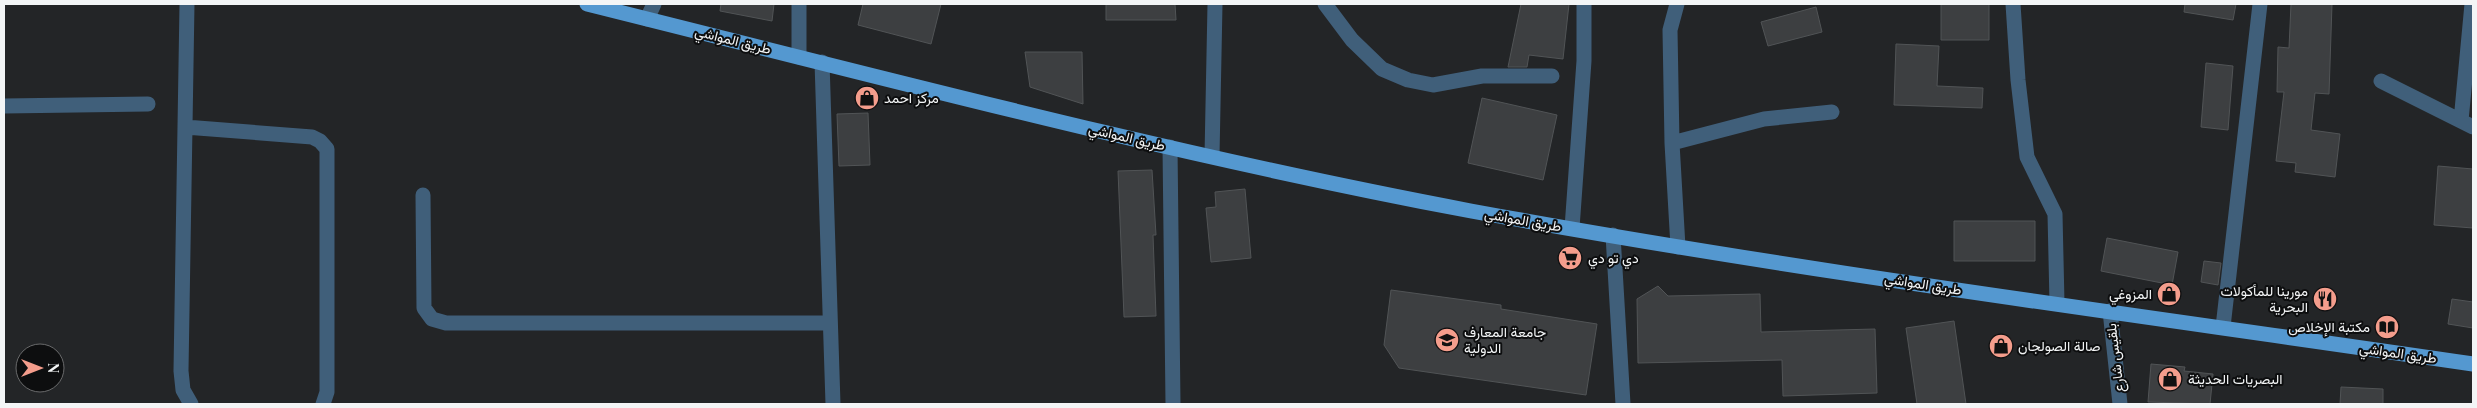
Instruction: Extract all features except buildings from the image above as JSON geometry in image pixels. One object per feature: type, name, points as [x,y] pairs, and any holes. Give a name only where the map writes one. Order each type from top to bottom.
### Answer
[{"type":"main road","name":"طريق المواشي","points":[[587,4],[1170,147],[1469,210],[1678,247],[2473,364]]},
{"type":"street","points":[[187,4],[181,371],[183,390],[191,404]]},
{"type":"street","points":[[647,19],[654,4]]},
{"type":"street","points":[[798,4],[798,57]]},
{"type":"street","points":[[1212,156],[1215,4]]},
{"type":"street","points":[[1325,4],[1352,40],[1382,69],[1408,80],[1433,86],[1482,76],[1552,76]]},
{"type":"street","points":[[1572,228],[1584,60],[1584,4]]},
{"type":"street","points":[[1677,4],[1670,30],[1672,142],[1678,247]]},
{"type":"street","points":[[2013,4],[2018,80],[2028,157],[2055,214],[2057,303]]},
{"type":"street","points":[[2223,328],[2260,4]]},
{"type":"street","points":[[2381,82],[2467,124],[2472,4]]},
{"type":"street","points":[[822,62],[833,404]]},
{"type":"street","points":[[4,106],[148,104]]},
{"type":"street","points":[[1672,142],[1764,119],[1832,112]]},
{"type":"street","points":[[185,127],[312,138],[320,142],[327,149],[326,392],[323,404]]},
{"type":"street","points":[[1170,147],[1173,404]]},
{"type":"street","points":[[423,195],[424,308],[432,319],[446,323],[830,323]]},
{"type":"street","points":[[1613,235],[1623,404]]},
{"type":"street","name":"بلقيس شارع","points":[[2110,311],[2120,404]]},
{"type":"place","name":"مركز احمد","points":[[867,98]]},
{"type":"place","name":"دي تو دي","points":[[1570,258]]},
{"type":"place","name":"المزوغي","points":[[2169,294]]},
{"type":"place","name":"مورينا للمأكولات البحرية","points":[[2325,299]]},
{"type":"place","name":"مكتبة الإخلاص","points":[[2387,327]]},
{"type":"place","name":"جامعة المعارف الدولية","points":[[1447,340]]},
{"type":"place","name":"صالة الصولجان","points":[[2001,346]]},
{"type":"place","name":"البصريات الحديثة","points":[[2170,379]]}]
